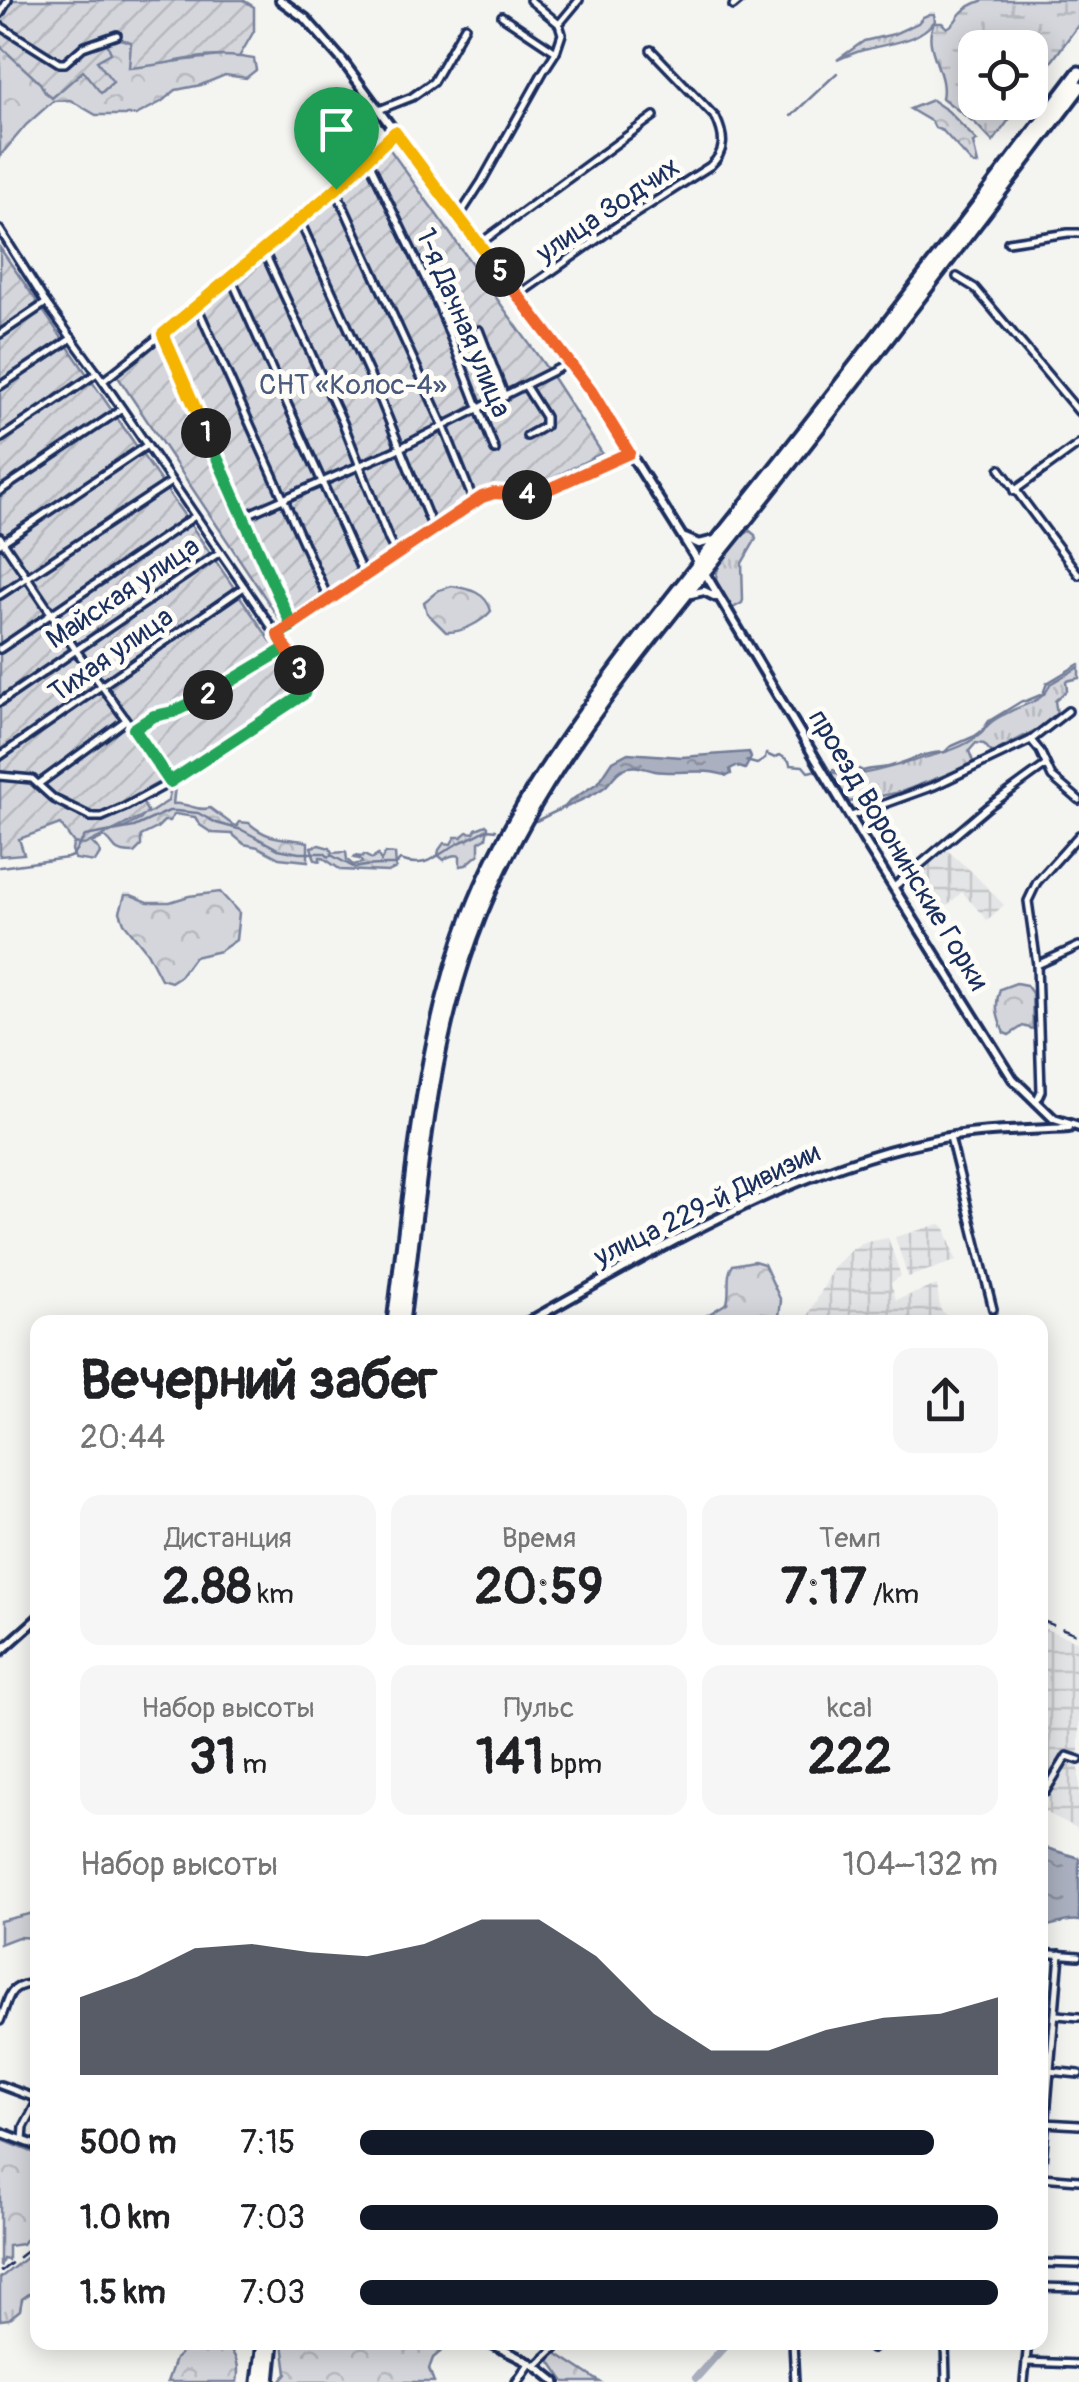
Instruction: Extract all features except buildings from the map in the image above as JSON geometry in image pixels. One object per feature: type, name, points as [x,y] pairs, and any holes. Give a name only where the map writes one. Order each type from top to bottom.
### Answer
[{"type":"highway","points":[[405,1315],[420,1182],[451,1003],[493,884],[524,822],[562,760],[682,601],[720,537],[1079,73]]},
{"type":"highway","points":[[393,1315],[432,1050],[449,977],[472,911],[503,843],[592,702],[820,426],[1079,87]]},
{"type":"highway","points":[[259,2382],[263,2350]]},
{"type":"highway","points":[[268,2382],[271,2350]]},
{"type":"street","points":[[0,14],[8,0]]},
{"type":"street","name":"проезд Воронинские Горки","points":[[280,0],[316,30],[570,363],[701,568],[1012,1079],[1054,1120],[1077,1127]]},
{"type":"street","points":[[458,218],[556,52],[562,34],[560,24],[530,0]]},
{"type":"street","points":[[560,24],[579,0]]},
{"type":"street","points":[[734,6],[740,0]]},
{"type":"street","points":[[502,16],[556,52]]},
{"type":"street","points":[[0,26],[60,63],[83,47],[117,35]]},
{"type":"street","points":[[379,110],[412,97],[433,82],[465,26]]},
{"type":"street","name":"улица Зодчих","points":[[518,295],[720,157],[722,132],[716,118],[651,50]]},
{"type":"street","points":[[479,244],[654,116]]},
{"type":"street","points":[[104,381],[336,189],[395,132]]},
{"type":"street","name":"1-я Дачная улица","points":[[365,161],[372,168],[438,307],[495,450]]},
{"type":"street","points":[[336,189],[474,502]]},
{"type":"street","points":[[299,220],[377,391],[430,521]]},
{"type":"street","points":[[0,230],[46,303],[278,634],[307,683],[304,694],[170,782],[102,817],[91,817],[54,799],[40,784],[24,777],[0,775]]},
{"type":"street","points":[[1008,242],[1079,233]]},
{"type":"street","points":[[264,249],[397,555]]},
{"type":"street","points":[[230,276],[364,576]]},
{"type":"street","points":[[957,277],[975,288],[1079,412]]},
{"type":"street","points":[[0,334],[46,303]]},
{"type":"street","points":[[196,304],[329,600]]},
{"type":"street","points":[[479,330],[505,397]]},
{"type":"street","points":[[163,334],[292,626]]},
{"type":"street","points":[[0,386],[72,338]]},
{"type":"street","points":[[242,517],[400,448],[570,363]]},
{"type":"street","points":[[0,438],[98,373]]},
{"type":"street","points":[[526,387],[545,417],[545,426],[527,436]]},
{"type":"street","points":[[0,492],[122,409]]},
{"type":"street","points":[[1014,492],[1079,444]]},
{"type":"street","points":[[146,446],[1,541],[170,782]]},
{"type":"street","points":[[278,634],[474,502],[494,493],[540,493],[629,453]]},
{"type":"street","points":[[1000,469],[1079,575]]},
{"type":"street","points":[[0,595],[171,482]]},
{"type":"street","points":[[0,650],[195,516]]},
{"type":"street","points":[[678,532],[694,544],[720,537]]},
{"type":"street","name":"Майская улица","points":[[0,702],[220,552]]},
{"type":"street","name":"Тихая улица","points":[[0,756],[244,587]]},
{"type":"street","points":[[682,601],[700,591],[720,599]]},
{"type":"street","points":[[134,729],[154,716],[173,712],[208,695],[286,648]]},
{"type":"street","points":[[850,816],[934,786],[1031,740],[1068,711]]},
{"type":"street","points":[[40,784],[126,720]]},
{"type":"street","points":[[1031,740],[1052,777],[1079,800]]},
{"type":"street","points":[[894,887],[988,807],[1046,765]]},
{"type":"street","points":[[1036,1103],[1040,1092],[1037,965],[1029,896],[1036,882],[1079,835]]},
{"type":"street","points":[[1037,965],[1079,946]]},
{"type":"street","points":[[1031,1130],[1045,1122],[1044,1112]]},
{"type":"street","points":[[1031,1130],[1048,1126],[1054,1120]]},
{"type":"street","name":"улица 229-й Дивизии","points":[[541,1315],[734,1210],[836,1166],[950,1137],[1077,1127]]},
{"type":"street","points":[[950,1137],[993,1309]]},
{"type":"street","points":[[0,1652],[30,1625]]},
{"type":"street","points":[[1048,1787],[1067,1756],[1079,1760]]},
{"type":"street","points":[[1048,1953],[1079,1956]]},
{"type":"street","points":[[1048,2076],[1060,1954]]},
{"type":"street","points":[[0,2021],[13,1990],[19,1984],[30,1983]]},
{"type":"street","points":[[1056,2016],[1079,2017]]},
{"type":"street","points":[[1049,2071],[1079,2074]]},
{"type":"street","points":[[0,2085],[30,2099]]},
{"type":"street","points":[[23,2140],[30,2115]]},
{"type":"street","points":[[1048,2123],[1079,2126]]},
{"type":"street","points":[[0,2132],[30,2143]]},
{"type":"street","points":[[1048,2178],[1079,2180]]},
{"type":"street","points":[[1048,2263],[1079,2264]]},
{"type":"street","points":[[1048,2287],[1079,2288]]},
{"type":"street","points":[[504,2350],[533,2364],[556,2382]]},
{"type":"street","points":[[517,2382],[533,2364],[555,2350]]},
{"type":"street","points":[[793,2350],[795,2382]]},
{"type":"street","points":[[945,2350],[946,2382]]},
{"type":"street","points":[[1024,2382],[1027,2350]]},
{"type":"street","points":[[1026,2362],[1079,2364]]},
{"type":"shaded area","points":[[945,851],[1004,905],[987,920],[962,892],[941,912],[914,878]]},
{"type":"shaded area","points":[[940,1224],[945,1228],[956,1261],[908,1277],[895,1237]]},
{"type":"shaded area","points":[[888,1238],[901,1276],[891,1283],[896,1300],[937,1285],[940,1309],[946,1315],[809,1315],[834,1267],[862,1243]]},
{"type":"shaded area","points":[[1048,1630],[1079,1642],[1079,1829],[1048,1814],[1053,1782],[1048,1780]]},
{"type":"green space","points":[[0,0],[243,0],[254,7],[254,31],[239,57],[212,56],[129,68],[131,42],[117,38],[106,41],[111,53],[97,61],[113,82],[101,93],[83,71],[52,98],[0,46]]},
{"type":"green space","points":[[984,0],[1079,0],[1079,24],[1048,66],[1048,30],[958,30],[958,110],[942,98],[931,32],[934,23],[947,28]]},
{"type":"green space","points":[[934,14],[935,21],[912,37],[837,60],[864,41],[894,34]]},
{"type":"green space","points":[[117,38],[131,42],[130,67],[228,55],[254,59],[256,70],[246,78],[225,75],[176,90],[136,115],[96,115],[70,100],[53,101],[0,156],[0,46],[41,83],[45,92],[84,70],[102,92],[112,82],[97,61],[105,42]]},
{"type":"green space","points":[[932,100],[977,141],[973,143],[978,164],[973,164],[932,122],[910,109]]},
{"type":"green space","points":[[971,120],[1009,120],[993,142]]},
{"type":"green space","name":"СНТ «Колос-4»","points":[[386,144],[548,370],[602,453],[530,489],[490,486],[325,599],[282,623],[116,374]]},
{"type":"green space","points":[[0,248],[301,685],[175,773],[107,812],[89,813],[61,800],[38,779],[26,774],[0,774]]},
{"type":"green space","points":[[750,531],[756,539],[742,563],[743,600],[733,608],[718,587],[717,572],[728,551]]},
{"type":"green space","points":[[452,586],[481,596],[491,611],[471,626],[446,632],[427,613],[424,602]]},
{"type":"green space","points":[[1079,667],[1079,678],[1066,681],[1067,690],[1055,701],[1057,714],[992,753],[984,744],[976,743],[969,751],[974,764],[901,792],[849,802],[830,772],[872,772],[955,749],[978,736],[997,718],[1038,699],[1050,684]]},
{"type":"green space","points":[[0,780],[33,782],[55,802],[94,822],[142,801],[148,813],[84,845],[74,843],[60,824],[19,839],[24,854],[0,856]]},
{"type":"green space","points":[[175,786],[173,804],[210,808],[233,825],[249,823],[270,836],[308,842],[308,861],[279,858],[244,844],[232,834],[212,833],[195,817],[175,814],[141,836],[141,846],[134,853],[117,850],[104,837],[92,843],[100,854],[95,862],[75,859],[73,845],[110,826],[124,828],[141,819],[143,814],[168,801],[171,787]]},
{"type":"green space","points":[[486,825],[486,838],[479,842],[479,854],[466,865],[460,866],[460,856],[444,860],[438,855],[444,843],[451,844],[455,837],[474,833]]},
{"type":"green space","points":[[311,847],[330,848],[332,853],[346,852],[353,865],[362,863],[355,856],[372,859],[378,855],[381,861],[385,853],[395,854],[396,868],[388,872],[341,870],[322,857],[315,860]]},
{"type":"green space","points":[[220,892],[239,913],[236,940],[220,951],[194,957],[171,982],[161,979],[147,952],[124,923],[120,912],[125,895],[148,902],[170,902]]},
{"type":"green space","points":[[1016,983],[1026,985],[1032,993],[1033,1029],[1023,1026],[1009,1035],[1000,1022],[997,1001],[1000,989]]},
{"type":"green space","points":[[754,1261],[764,1264],[781,1301],[779,1315],[707,1315],[727,1303],[733,1265]]},
{"type":"green space","points":[[30,1914],[30,1938],[18,1937],[0,1944],[0,1921]]},
{"type":"green space","points":[[0,2139],[30,2151],[30,2239],[8,2246],[8,2260],[3,2259],[0,2267]]},
{"type":"green space","points":[[30,2254],[30,2293],[22,2299],[20,2310],[9,2319],[0,2320],[0,2278]]},
{"type":"green space","points":[[184,2350],[231,2350],[238,2370],[237,2382],[167,2382],[175,2359]]},
{"type":"green space","points":[[284,2350],[443,2350],[433,2358],[429,2369],[434,2382],[280,2382],[287,2374]]},
{"type":"green space","points":[[556,2353],[600,2382],[565,2382],[549,2359]]},
{"type":"water","points":[[749,752],[751,758],[745,769],[736,766],[727,776],[627,767],[601,790],[563,809],[599,782],[613,761],[628,753],[682,757]]},
{"type":"water","points":[[1048,1848],[1079,1858],[1079,1921],[1050,1926]]},
{"type":"waterway","points":[[791,116],[837,73]]},
{"type":"waterway","points":[[833,770],[858,773],[859,769],[888,767],[945,752],[975,736],[989,721],[1022,701],[1043,694],[1047,683],[1079,664]]},
{"type":"waterway","points":[[746,761],[757,764],[766,754],[775,758],[780,755],[790,765],[803,766],[808,772],[817,770]]},
{"type":"waterway","points":[[536,821],[565,807]]},
{"type":"waterway","points":[[0,867],[67,858],[85,836],[134,827],[169,811],[198,813],[278,849],[324,853],[355,868],[396,865],[400,860],[425,862],[487,829],[496,830]]},
{"type":"waterway","points":[[696,2378],[721,2350]]},
{"type":"railway","points":[[1048,1623],[1079,1635]]},
{"type":"railway","points":[[0,2272],[30,2248]]},
{"type":"route","points":[[336,189],[163,334],[292,626],[278,634],[286,648],[208,695],[173,712],[154,716],[134,729],[170,782],[304,694],[307,683],[278,634],[292,626],[482,497],[494,493],[540,493],[629,453],[591,391],[395,132],[336,189]]}]
